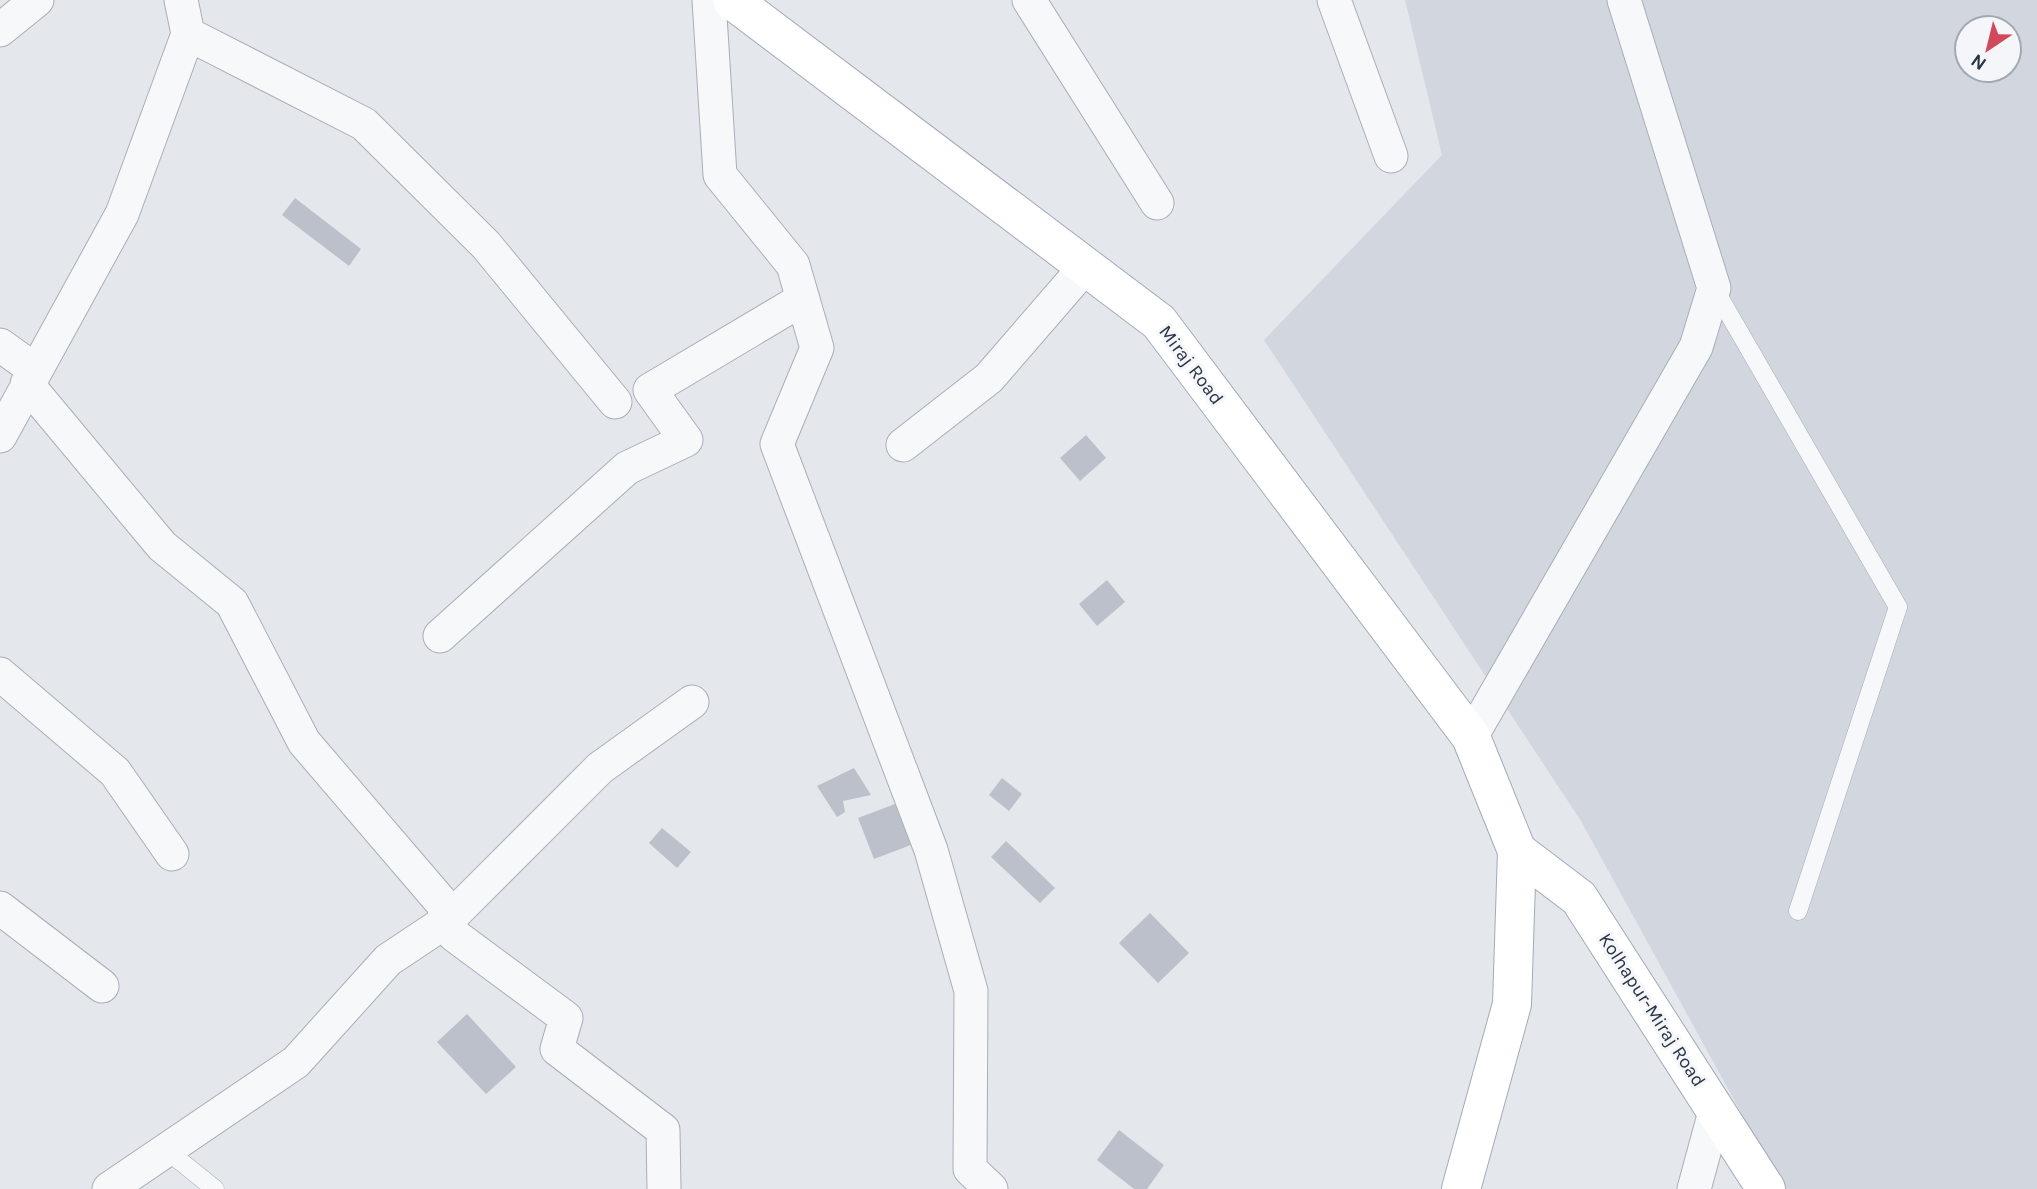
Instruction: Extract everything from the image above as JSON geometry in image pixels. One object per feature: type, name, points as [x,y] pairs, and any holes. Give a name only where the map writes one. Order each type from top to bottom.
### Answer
[{"type":"main road","name":"Miraj Road","points":[[732,0],[1159,322],[1471,737],[1517,851]]},
{"type":"main road","name":"Kolhapur-Miraj Road","points":[[1517,851],[1579,898],[1766,1189]]},
{"type":"main road","points":[[1461,1189],[1511,1004],[1517,851]]},
{"type":"street","points":[[0,30],[37,0]]},
{"type":"street","points":[[0,436],[122,214],[188,34],[181,0]]},
{"type":"street","points":[[709,0],[720,175],[793,265],[817,348],[777,443],[931,850],[971,991],[973,1182]]},
{"type":"street","points":[[1029,0],[1157,204]]},
{"type":"street","points":[[1334,0],[1391,156]]},
{"type":"street","points":[[1471,737],[1696,347],[1714,288],[1624,0]]},
{"type":"street","points":[[188,34],[364,124],[486,245],[615,402]]},
{"type":"street","points":[[902,445],[989,378],[1085,267]]},
{"type":"street","points":[[440,636],[626,468],[686,440],[649,390],[803,299]]},
{"type":"street","points":[[0,345],[31,377],[162,546],[232,603],[304,742],[442,903],[454,935],[566,1018],[557,1049],[663,1130],[664,1189]]},
{"type":"street","points":[[0,674],[115,772],[172,854]]},
{"type":"street","points":[[109,1189],[296,1062],[388,960],[448,920],[600,768],[692,702]]},
{"type":"street","points":[[0,908],[102,986]]},
{"type":"street","points":[[1694,1189],[1716,1108]]},
{"type":"lane","points":[[1714,288],[1898,607],[1798,911]]},
{"type":"lane","points":[[165,1149],[215,1189]]},
{"type":"shaded area","points":[[1405,0],[2037,0],[2037,1189],[1783,1189],[1581,821],[1264,340],[1442,155]]},
{"type":"building","points":[[295,198],[361,249],[349,266],[282,215]]},
{"type":"building","points":[[1086,435],[1106,458],[1080,481],[1060,458]]},
{"type":"building","points":[[1107,580],[1125,602],[1097,626],[1079,604]]},
{"type":"building","points":[[854,768],[871,795],[843,801],[845,812],[837,817],[817,786]]},
{"type":"building","points":[[1002,778],[1022,794],[1009,811],[989,795]]},
{"type":"building","points":[[895,804],[911,845],[874,859],[858,818]]},
{"type":"building","points":[[662,828],[691,852],[677,868],[649,843]]},
{"type":"building","points":[[1006,841],[1055,888],[1040,903],[991,857]]},
{"type":"building","points":[[1150,913],[1189,953],[1158,983],[1119,943]]},
{"type":"building","points":[[467,1014],[516,1067],[486,1094],[437,1042]]},
{"type":"building","points":[[1119,1130],[1164,1165],[1147,1189],[1134,1189],[1097,1160]]}]
